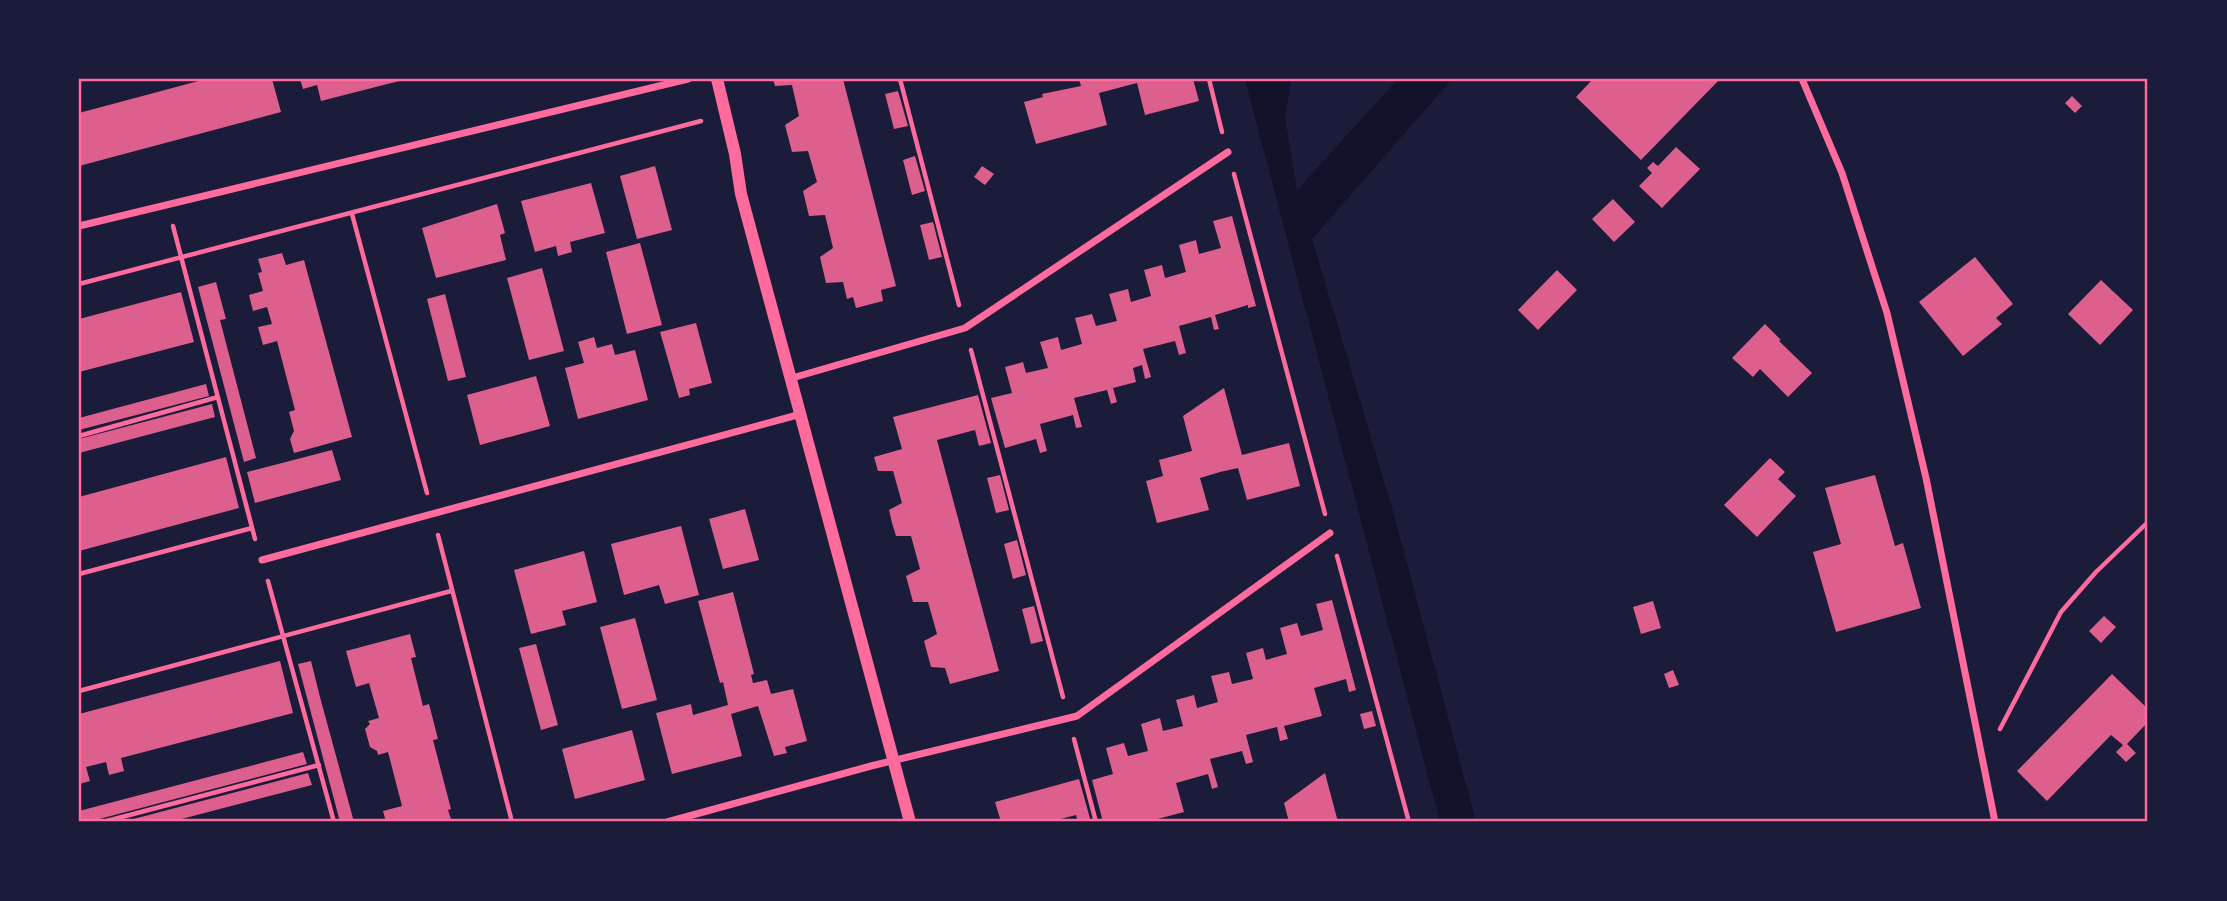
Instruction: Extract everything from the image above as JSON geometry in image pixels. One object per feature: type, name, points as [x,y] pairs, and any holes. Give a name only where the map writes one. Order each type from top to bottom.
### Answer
[{"type":"street","points":[[79,226],[688,79]]},
{"type":"street","points":[[717,79],[741,194],[910,822]]},
{"type":"street","points":[[1802,79],[1842,173],[1887,313],[1926,478],[1995,822]]},
{"type":"street","points":[[792,378],[965,328],[1228,152]]},
{"type":"street","points":[[262,560],[801,414]]},
{"type":"street","points":[[667,822],[893,760],[1077,716],[1330,533]]},
{"type":"path","points":[[900,79],[1096,822]]},
{"type":"path","points":[[1209,79],[1409,822]]},
{"type":"path","points":[[79,284],[726,114]]},
{"type":"path","points":[[167,205],[334,822]]},
{"type":"path","points":[[79,436],[218,397]]},
{"type":"path","points":[[1984,760],[2061,612],[2096,572],[2148,522]]},
{"type":"path","points":[[79,574],[252,527]]},
{"type":"path","points":[[79,691],[451,591]]},
{"type":"path","points":[[103,822],[319,765]]},
{"type":"shaded area","points":[[1245,79],[1291,79],[1285,118],[1297,190],[1398,79],[1452,79],[1312,239],[1394,515],[1476,822],[1440,822]]},
{"type":"building","points":[[206,79],[272,79],[281,112],[79,166],[79,113]]},
{"type":"building","points":[[300,79],[403,80],[321,101],[317,85],[303,89]]},
{"type":"building","points":[[773,79],[843,79],[896,286],[881,290],[883,301],[856,308],[853,297],[847,299],[843,282],[826,283],[820,257],[833,248],[825,215],[809,216],[803,191],[817,182],[808,151],[792,152],[785,125],[799,116],[792,85],[775,86]]},
{"type":"building","points":[[1079,79],[1193,79],[1199,101],[1145,115],[1137,83],[1099,93],[1107,125],[1036,144],[1024,102],[1043,97],[1042,94],[1081,86]]},
{"type":"building","points":[[1593,79],[1720,79],[1641,160],[1576,97]]},
{"type":"building","points":[[898,91],[908,126],[894,129],[885,94]]},
{"type":"building","points":[[2072,96],[2082,106],[2075,113],[2065,103]]},
{"type":"building","points":[[1676,147],[1700,169],[1662,208],[1639,186],[1652,173],[1647,168],[1653,162],[1658,166]]},
{"type":"building","points":[[915,156],[925,191],[912,195],[903,160]]},
{"type":"building","points":[[655,166],[672,230],[637,239],[620,176]]},
{"type":"building","points":[[982,166],[994,174],[985,185],[974,177]]},
{"type":"building","points":[[591,183],[605,233],[570,242],[572,252],[558,256],[556,246],[535,252],[521,201]]},
{"type":"building","points":[[1613,199],[1635,222],[1614,242],[1592,219]]},
{"type":"building","points":[[497,204],[505,233],[500,235],[506,260],[436,278],[422,228]]},
{"type":"building","points":[[1232,216],[1256,306],[1248,308],[1248,305],[1215,315],[1219,329],[1214,330],[1211,317],[1179,326],[1186,353],[1179,355],[1175,341],[1143,349],[1151,377],[1145,379],[1142,365],[1133,368],[1136,382],[1113,388],[1117,402],[1111,404],[1107,390],[1074,398],[1082,427],[1076,428],[1073,415],[1040,424],[1047,451],[1040,453],[1036,439],[1005,448],[991,398],[1012,393],[1005,367],[1023,362],[1026,373],[1048,368],[1040,342],[1058,337],[1061,350],[1082,344],[1075,318],[1092,314],[1096,326],[1117,321],[1109,294],[1128,289],[1131,302],[1151,296],[1144,270],[1162,265],[1165,278],[1186,272],[1179,245],[1196,240],[1199,254],[1221,248],[1213,221]]},
{"type":"building","points":[[933,222],[942,257],[929,260],[920,225]]},
{"type":"building","points":[[640,243],[662,325],[627,334],[606,252]]},
{"type":"building","points":[[282,253],[286,265],[304,260],[352,437],[294,453],[290,439],[294,431],[289,412],[295,410],[277,341],[263,345],[258,327],[272,324],[267,307],[253,311],[249,295],[263,291],[258,273],[262,272],[258,259]]},
{"type":"building","points":[[1975,257],[2013,304],[1996,318],[2002,324],[1963,356],[1919,302]]},
{"type":"building","points":[[542,268],[564,351],[529,360],[507,278]]},
{"type":"building","points":[[1557,270],[1577,290],[1538,330],[1518,310]]},
{"type":"building","points":[[2101,280],[2133,310],[2100,345],[2068,314]]},
{"type":"building","points":[[216,282],[226,319],[220,320],[256,458],[244,462],[198,287]]},
{"type":"building","points":[[181,292],[194,342],[79,372],[79,319]]},
{"type":"building","points":[[445,294],[466,377],[448,381],[427,299]]},
{"type":"building","points":[[696,323],[712,383],[689,389],[690,395],[679,398],[660,332]]},
{"type":"building","points":[[1765,324],[1812,373],[1788,397],[1760,369],[1753,377],[1732,358]]},
{"type":"building","points":[[594,337],[597,348],[612,344],[615,355],[635,350],[648,400],[578,419],[565,368],[584,363],[578,342]]},
{"type":"building","points":[[536,376],[550,426],[480,445],[467,395]]},
{"type":"building","points":[[206,384],[209,396],[79,430],[79,418]]},
{"type":"building","points":[[1224,388],[1242,455],[1289,443],[1300,486],[1247,500],[1238,468],[1220,472],[1200,478],[1209,510],[1157,523],[1146,481],[1163,476],[1159,460],[1192,451],[1183,416]]},
{"type":"building","points":[[978,395],[991,443],[979,446],[975,430],[937,440],[999,671],[950,684],[945,668],[931,667],[924,641],[937,634],[928,602],[913,602],[906,576],[920,569],[911,536],[896,536],[892,523],[889,510],[902,503],[893,471],[878,471],[874,457],[902,449],[893,417]]},
{"type":"building","points":[[212,404],[215,417],[79,453],[79,439]]},
{"type":"building","points":[[332,450],[341,480],[255,503],[247,472]]},
{"type":"building","points":[[226,457],[239,508],[79,551],[79,497]]},
{"type":"building","points":[[1770,458],[1785,472],[1778,479],[1796,496],[1757,537],[1724,505]]},
{"type":"building","points":[[1000,475],[1009,510],[996,513],[987,478]]},
{"type":"building","points":[[1875,475],[1895,546],[1903,543],[1921,608],[1836,632],[1813,552],[1841,544],[1825,488]]},
{"type":"building","points":[[745,509],[759,560],[723,569],[709,519]]},
{"type":"building","points":[[681,526],[699,595],[665,604],[659,585],[624,595],[611,544]]},
{"type":"building","points":[[1017,540],[1026,575],[1013,579],[1004,544]]},
{"type":"building","points":[[584,551],[597,602],[562,611],[566,625],[531,634],[514,570]]},
{"type":"building","points":[[733,592],[754,674],[751,675],[753,683],[767,680],[771,694],[793,689],[807,741],[785,747],[787,753],[774,756],[758,706],[731,714],[742,756],[672,774],[656,713],[691,704],[693,715],[728,705],[698,601]]},
{"type":"building","points":[[1332,600],[1356,690],[1349,692],[1346,679],[1314,688],[1322,716],[1284,726],[1288,739],[1280,741],[1277,727],[1246,735],[1253,762],[1246,764],[1242,751],[1210,759],[1218,787],[1212,789],[1208,774],[1176,783],[1184,812],[1146,822],[1103,822],[1092,780],[1113,774],[1106,748],[1124,743],[1128,756],[1148,751],[1141,724],[1160,718],[1163,731],[1183,726],[1176,700],[1194,695],[1197,708],[1218,702],[1211,676],[1229,672],[1232,684],[1253,679],[1246,653],[1263,648],[1266,660],[1287,654],[1280,628],[1297,623],[1301,636],[1323,630],[1316,604]]},
{"type":"building","points":[[1653,601],[1661,628],[1641,634],[1633,607]]},
{"type":"building","points":[[1034,606],[1043,641],[1031,644],[1022,609]]},
{"type":"building","points":[[2104,616],[2116,627],[2101,643],[2089,631]]},
{"type":"building","points":[[635,618],[657,700],[622,709],[600,627]]},
{"type":"building","points":[[410,634],[416,657],[411,658],[423,706],[429,704],[438,739],[433,740],[452,822],[386,822],[383,811],[402,806],[388,752],[378,755],[377,751],[370,747],[365,729],[370,724],[368,721],[379,718],[369,683],[356,687],[346,651]]},
{"type":"building","points":[[536,644],[558,725],[541,730],[519,648]]},
{"type":"building","points":[[280,661],[293,713],[121,758],[124,771],[109,775],[106,762],[86,767],[90,781],[79,784],[79,714]]},
{"type":"building","points":[[311,661],[354,822],[340,822],[298,664]]},
{"type":"building","points":[[1673,670],[1679,685],[1669,688],[1664,674]]},
{"type":"building","points":[[2112,674],[2148,709],[2148,722],[2127,744],[2136,753],[2126,762],[2116,752],[2123,745],[2111,735],[2047,801],[2017,771]]},
{"type":"building","points":[[1372,711],[1376,726],[1364,729],[1360,714]]},
{"type":"building","points":[[632,730],[645,780],[575,799],[562,749]]},
{"type":"building","points":[[303,752],[307,764],[88,822],[79,822],[79,811]]},
{"type":"building","points":[[308,773],[312,785],[170,822],[122,822]]},
{"type":"building","points":[[1325,773],[1338,822],[1289,822],[1284,803]]},
{"type":"building","points":[[1079,779],[1091,822],[1078,822],[1076,815],[1049,822],[1001,822],[995,802]]}]
